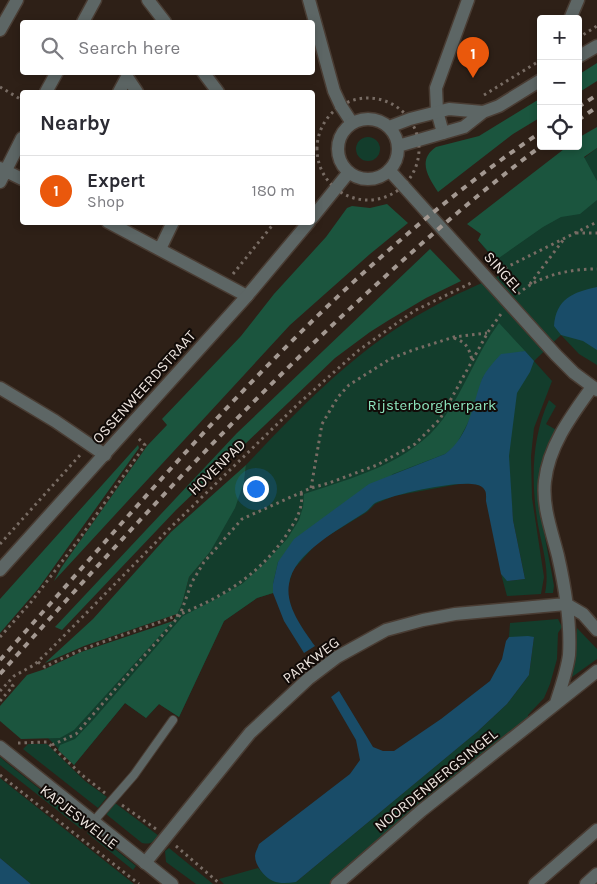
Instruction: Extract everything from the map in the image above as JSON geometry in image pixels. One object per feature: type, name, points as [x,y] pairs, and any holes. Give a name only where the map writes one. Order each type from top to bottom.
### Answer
[{"type":"street","points":[[0,30],[17,0]]},
{"type":"street","points":[[84,20],[95,0]]},
{"type":"street","points":[[148,0],[163,20]]},
{"type":"street","points":[[309,0],[314,20]]},
{"type":"street","points":[[443,133],[437,111],[436,88],[468,0]]},
{"type":"street","points":[[572,15],[578,0]]},
{"type":"street","points":[[315,22],[332,84],[341,106],[352,123]]},
{"type":"street","points":[[582,55],[597,46]]},
{"type":"street","points":[[47,90],[55,75]]},
{"type":"street","points":[[205,75],[216,90]]},
{"type":"street","points":[[121,90],[127,77],[136,90]]},
{"type":"street","points":[[398,146],[464,127],[483,112],[499,106],[537,82]]},
{"type":"street","points":[[389,127],[410,119],[449,109],[483,112]]},
{"type":"street","points":[[358,120],[378,120],[389,127],[395,136],[398,146],[396,162],[389,170],[380,176],[370,179],[359,177],[349,172],[341,162],[338,150],[343,132],[358,120]]},
{"type":"street","points":[[20,142],[2,173],[20,178]]},
{"type":"street","name":"SINGEL","points":[[389,170],[514,299],[544,342],[564,363],[595,388]]},
{"type":"street","name":"OSSENWEERDSTRAAT","points":[[315,215],[349,172]]},
{"type":"street","points":[[114,225],[247,296]]},
{"type":"street","points":[[160,249],[172,225]]},
{"type":"street","name":"OSSENWEERDSTRAAT","points":[[0,570],[247,296],[306,225]]},
{"type":"street","points":[[0,388],[55,421],[105,455]]},
{"type":"street","points":[[556,703],[564,679],[568,655],[566,604],[560,568],[545,504],[545,481],[548,463],[563,430],[595,388]]},
{"type":"street","points":[[566,604],[583,614],[597,630]]},
{"type":"street","name":"PARKWEG","points":[[148,859],[250,732],[308,679],[337,657],[386,630],[423,620],[455,614],[566,604]]},
{"type":"street","name":"NOORDENBERGSINGEL","points":[[337,884],[421,811],[597,670]]},
{"type":"street","name":"KAPJESWELLE","points":[[0,747],[93,822],[148,859],[172,884]]},
{"type":"street","points":[[535,884],[597,830]]},
{"type":"street","points":[[586,884],[597,874]]},
{"type":"lane","name":"KAPJESWELLE","points":[[93,822],[134,775],[173,720]]},
{"type":"path","points":[[582,35],[597,26]]},
{"type":"path","points":[[480,97],[537,62]]},
{"type":"path","points":[[0,87],[20,99]]},
{"type":"path","points":[[362,98],[384,100],[394,105],[410,119],[416,129],[419,140],[418,162],[414,172],[403,186],[387,197],[369,200],[351,198],[336,189],[322,172],[317,151],[320,130],[332,112],[341,106],[362,98]]},
{"type":"path","points":[[498,272],[597,222]]},
{"type":"path","points":[[234,288],[238,284],[233,272],[272,225]]},
{"type":"path","points":[[575,233],[597,233]]},
{"type":"path","points":[[52,746],[76,734],[180,615],[192,582],[204,562],[242,519],[311,488],[377,465],[415,444],[440,419],[488,332],[514,299],[530,284],[564,239]]},
{"type":"path","points":[[530,284],[571,270],[597,269]]},
{"type":"path","name":"HOVENPAD","points":[[0,690],[19,673],[38,662],[168,530],[337,369],[359,350],[403,318],[469,283]]},
{"type":"path","points":[[311,488],[322,424],[338,396],[349,385],[390,359],[413,350],[454,338],[488,332]]},
{"type":"path","points":[[454,338],[464,342],[470,350],[472,360]]},
{"type":"path","points":[[0,544],[81,454],[85,456],[90,446],[182,344]]},
{"type":"path","points":[[0,637],[32,601],[80,538],[145,445],[141,440]]},
{"type":"path","points":[[38,662],[45,667],[82,650],[180,615],[234,587],[270,556],[278,546],[300,513],[301,492]]},
{"type":"path","points":[[0,701],[13,686],[8,682]]},
{"type":"path","points":[[13,744],[47,742],[82,775],[166,837],[220,884]]},
{"type":"path","name":"KAPJESWELLE","points":[[0,775],[133,877],[139,884]]},
{"type":"path","points":[[79,837],[82,833]]},
{"type":"green space","points":[[597,63],[597,81],[582,90],[582,72]]},
{"type":"green space","points":[[537,100],[537,119],[513,134],[438,192],[426,169],[427,157],[430,152],[436,147],[479,136]]},
{"type":"green space","points":[[597,127],[597,148],[584,157],[597,181],[597,200],[580,214],[561,217],[543,227],[496,260],[478,240],[481,234],[467,224],[563,150],[582,150],[582,136]]},
{"type":"green space","points":[[368,137],[377,140],[380,149],[377,158],[368,161],[359,158],[356,149],[359,140]]},
{"type":"green space","name":"Rijsterborgherpark","points":[[597,148],[597,365],[579,354],[561,335],[534,361],[552,381],[534,428],[531,456],[532,498],[544,577],[541,594],[507,596],[501,574],[508,581],[525,579],[513,520],[510,487],[481,486],[473,483],[459,484],[394,496],[375,504],[367,512],[318,542],[293,570],[289,583],[273,593],[257,598],[224,621],[179,717],[159,704],[146,718],[125,703],[74,765],[48,738],[60,738],[173,621],[182,604],[189,577],[210,552],[244,482],[246,465],[309,400],[378,341],[438,304],[505,273],[478,240]]},
{"type":"green space","points":[[387,204],[408,223],[290,325],[54,581],[61,568],[147,446],[167,425],[162,419],[241,336],[274,294],[326,237],[347,208],[352,206],[370,208]]},
{"type":"green space","points":[[430,249],[461,281],[426,298],[389,320],[335,358],[176,510],[62,630],[55,627],[237,433]]},
{"type":"green space","points":[[499,323],[525,351],[483,377],[471,417],[455,447],[445,454],[393,474],[278,562],[273,593],[257,598],[224,621],[179,717],[159,704],[146,718],[125,703],[74,765],[58,750],[60,745],[75,739],[94,719],[183,616],[242,584],[265,563],[287,539],[299,520],[304,494],[380,467],[415,447],[430,434],[451,407],[484,346]]},
{"type":"green space","points":[[549,400],[556,406],[546,424],[558,431],[544,459],[540,482],[541,511],[554,586],[553,593],[545,593],[547,576],[534,493],[534,461],[539,430]]},
{"type":"green space","points":[[138,445],[139,448],[38,589],[0,633],[0,599]]},
{"type":"green space","points":[[246,465],[244,482],[235,508],[210,552],[189,577],[182,604],[177,614],[84,646],[45,663],[93,619],[171,532]]},
{"type":"green space","points":[[558,619],[562,627],[558,633],[557,659],[550,684],[544,698],[528,715],[528,721],[329,884],[224,884],[219,879],[258,868],[263,873],[296,882],[477,732],[507,704],[529,675],[534,637],[509,637],[510,623]]},
{"type":"green space","points":[[173,621],[74,730],[60,738],[21,739],[0,721],[0,706],[27,675],[45,669],[81,652]]},
{"type":"green space","points":[[577,628],[597,649],[597,659],[572,677],[576,650]]},
{"type":"green space","points":[[28,744],[47,744],[85,781],[107,797],[98,808],[23,749]]},
{"type":"green space","points":[[0,757],[85,825],[81,829],[0,765]]},
{"type":"green space","points":[[0,778],[134,884],[31,884],[0,858]]},
{"type":"green space","points":[[115,803],[159,836],[148,844],[142,843],[106,814]]},
{"type":"green space","points":[[90,829],[136,866],[133,870],[87,833]]},
{"type":"green space","points":[[169,848],[213,884],[196,884],[166,862],[165,851]]},
{"type":"water","points":[[597,287],[597,350],[583,341],[561,335],[554,326],[558,309],[567,298],[580,291]]},
{"type":"water","points":[[525,351],[534,361],[530,372],[517,393],[509,456],[513,520],[525,579],[507,581],[501,574],[486,493],[482,487],[475,484],[447,485],[383,500],[375,503],[365,512],[319,543],[299,562],[292,573],[288,592],[292,609],[315,646],[304,653],[284,621],[273,593],[278,562],[294,539],[369,484],[445,454],[453,447],[465,429],[482,379],[488,369],[501,354]]},
{"type":"water","points":[[509,637],[534,637],[529,675],[507,704],[477,732],[296,882],[276,882],[263,874],[255,859],[259,844],[350,774],[360,760],[356,740],[331,697],[339,691],[373,747],[383,751],[394,751],[441,719],[490,681],[502,659],[506,641]]},
{"type":"water","points":[[0,858],[31,884],[0,884]]},
{"type":"railway","points":[[581,105],[597,95]]},
{"type":"railway","points":[[582,117],[597,107]]},
{"type":"railway","points":[[0,660],[190,448],[322,312],[391,248],[464,188],[537,135]]},
{"type":"railway","points":[[0,674],[137,523],[231,425],[328,329],[417,247],[537,149]]},
{"type":"place","name":"Expert","points":[[473,78]]}]
